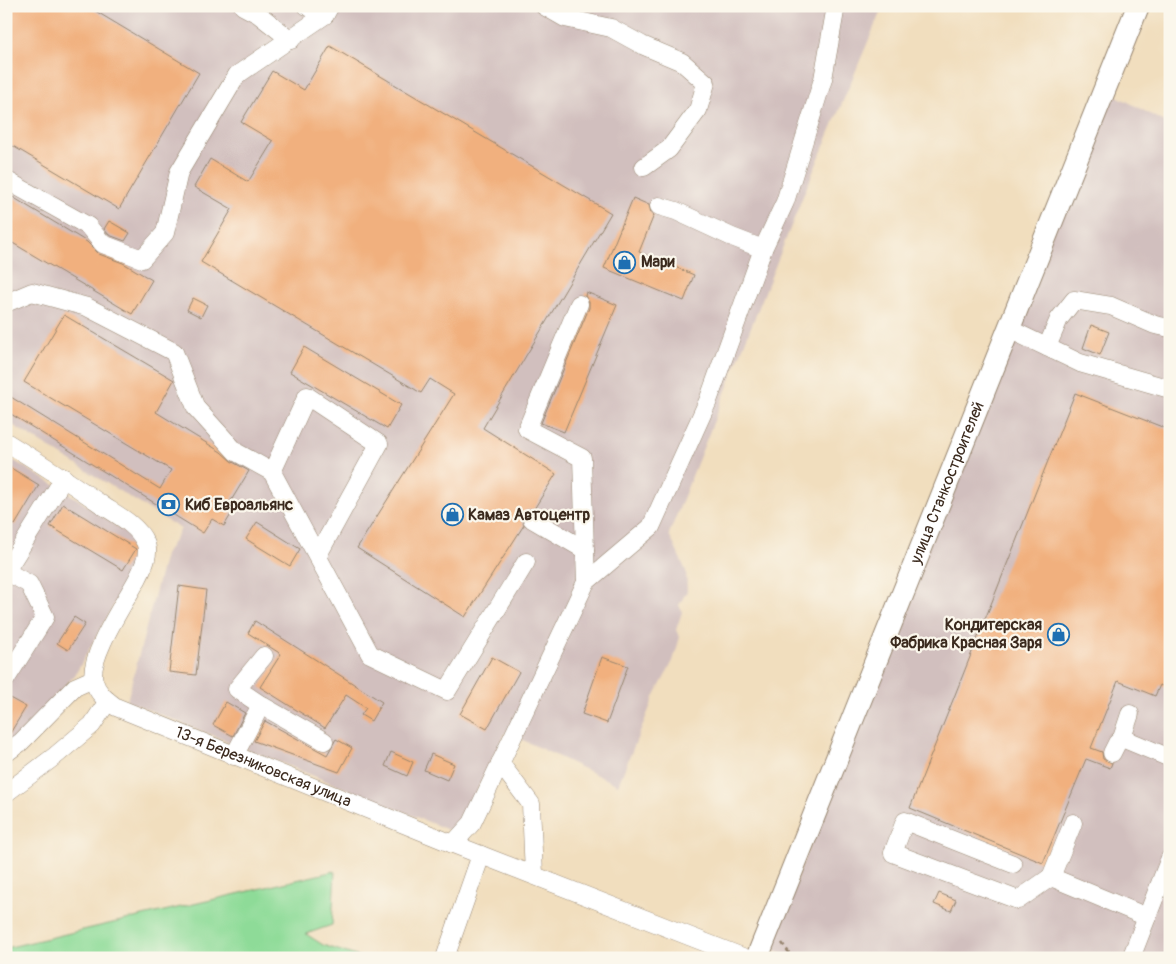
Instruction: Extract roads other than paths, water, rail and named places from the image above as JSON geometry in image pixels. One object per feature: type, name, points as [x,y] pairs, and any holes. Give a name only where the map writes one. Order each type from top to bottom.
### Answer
[{"type":"main road","name":"улица Станкостроителей","points":[[757,958],[1138,6]]},
{"type":"street","points":[[243,6],[258,14],[290,40]]},
{"type":"street","points":[[307,6],[328,11]]},
{"type":"street","points":[[544,6],[565,18],[611,28],[642,45],[682,62],[706,84],[698,110],[669,149],[644,167]]},
{"type":"street","points":[[453,844],[472,824],[586,582],[651,527],[708,401],[762,249],[785,202],[823,79],[836,6]]},
{"type":"street","points":[[6,180],[88,226],[103,244],[142,258],[165,233],[179,172],[237,75],[290,40],[328,11]]},
{"type":"street","points":[[659,206],[676,211],[762,249]]},
{"type":"street","points":[[6,303],[32,292],[87,307],[174,352],[196,408],[236,452],[272,472],[370,654],[447,691],[526,562]]},
{"type":"street","points":[[1046,347],[1059,318],[1074,300],[1111,306],[1155,325],[1170,328]]},
{"type":"street","points":[[579,304],[527,429],[582,458],[586,582]]},
{"type":"street","points":[[1009,329],[1080,362],[1170,389]]},
{"type":"street","points":[[272,472],[307,396],[379,444],[318,555]]},
{"type":"street","points":[[6,442],[64,478],[131,525],[142,536],[148,548],[142,570],[97,654],[92,670],[93,679],[75,688],[21,742],[6,753]]},
{"type":"street","points":[[6,679],[45,617],[28,584],[6,571],[64,478]]},
{"type":"street","points":[[532,519],[585,550]]},
{"type":"street","points":[[264,656],[238,689],[261,705],[324,741]]},
{"type":"street","name":"13-я Березниковская улица","points":[[93,679],[99,692],[108,701],[124,711],[453,844],[745,958]]},
{"type":"street","points":[[6,793],[92,725],[108,701]]},
{"type":"street","points":[[234,756],[261,705]]},
{"type":"street","points":[[1130,714],[1117,745],[1170,758]]},
{"type":"street","points":[[500,763],[531,804],[534,875]]},
{"type":"street","points":[[1013,864],[905,821],[893,853],[1018,900],[1051,877],[1073,823]]},
{"type":"street","points":[[445,958],[481,855]]},
{"type":"street","points":[[1131,958],[1170,858]]},
{"type":"street","points":[[1051,877],[1147,917]]},
{"type":"place","name":"Мари","points":[[625,262]]},
{"type":"place","name":"Киб Евроальянс","points":[[169,505]]},
{"type":"place","name":"Камаз Автоцентр","points":[[452,515]]},
{"type":"place","name":"Кондитерская Фабрика Красная Заря","points":[[1058,634]]}]
